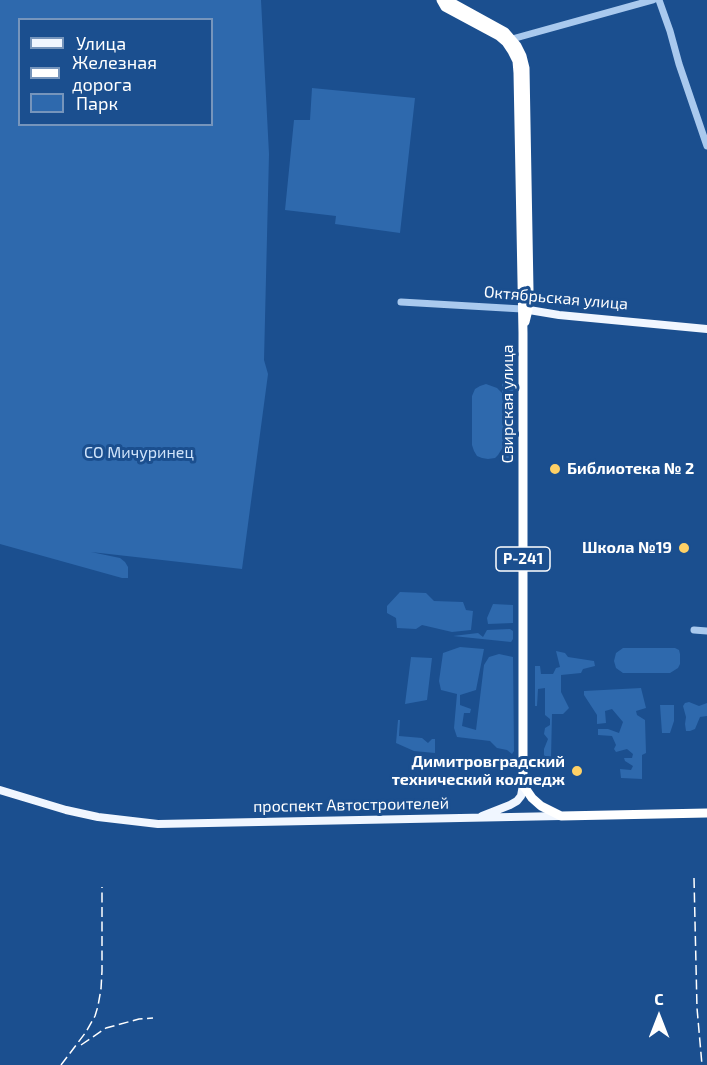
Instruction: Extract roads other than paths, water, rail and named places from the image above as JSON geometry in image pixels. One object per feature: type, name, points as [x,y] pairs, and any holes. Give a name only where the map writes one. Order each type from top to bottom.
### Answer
[{"type":"highway","name":"Свирская улица","points":[[441,0],[445,7],[506,42],[517,61],[525,309],[523,333],[523,785]]},
{"type":"highway","name":"Р-241","points":[[447,0],[505,32],[522,56],[525,68],[529,290],[525,309]]},
{"type":"highway","points":[[523,785],[541,806],[561,816]]},
{"type":"highway","name":"проспект Автостроителей","points":[[561,816],[707,813]]},
{"type":"main road","name":"Октябрьская улица","points":[[525,309],[707,329]]},
{"type":"main road","points":[[476,818],[517,801],[521,796],[523,785]]},
{"type":"main road","name":"проспект Автостроителей","points":[[0,790],[99,818],[146,823],[561,816]]},
{"type":"street","points":[[512,39],[653,0]]},
{"type":"street","points":[[659,0],[707,146]]},
{"type":"street","name":"Октябрьская улица","points":[[401,302],[525,309]]},
{"type":"street","points":[[694,630],[707,631]]},
{"type":"railway","points":[[694,878],[697,1008],[702,1065]]},
{"type":"railway","points":[[61,1065],[86,1032],[98,1006],[102,971],[102,887]]},
{"type":"railway","points":[[81,1045],[106,1028],[139,1019],[153,1018]]},
{"type":"place","name":"Библиотека № 2","points":[[555,469]]},
{"type":"place","name":"Школа №19","points":[[684,548]]},
{"type":"place","name":"Димитровградский технический колледж","points":[[577,771]]},
{"type":"park label","name":"СО Мичуринец","points":[[139,453]]}]
